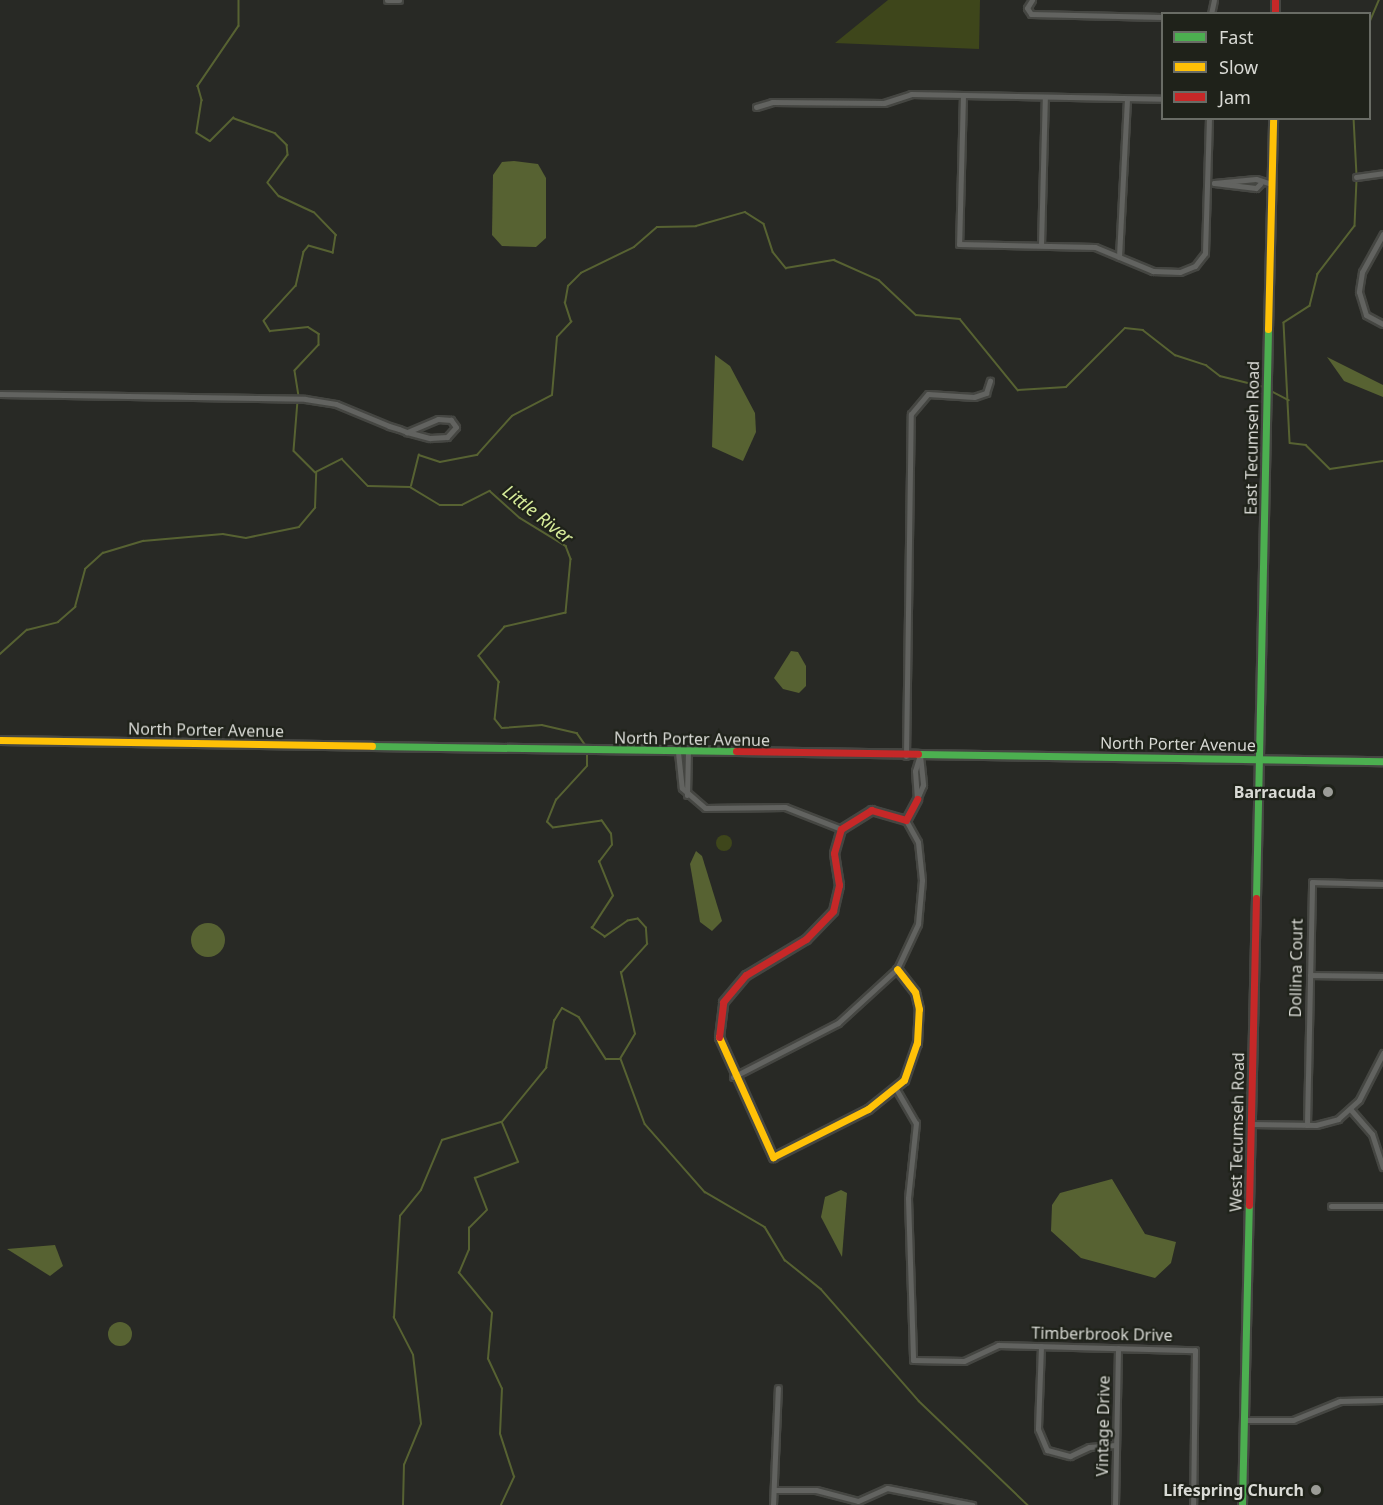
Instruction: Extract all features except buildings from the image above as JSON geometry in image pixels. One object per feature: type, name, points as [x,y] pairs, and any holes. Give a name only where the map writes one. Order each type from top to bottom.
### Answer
[{"type":"main road","name":"East Tecumseh Road","points":[[1259,759],[1272,120]]},
{"type":"main road","name":"North Porter Avenue","points":[[0,740],[906,756],[1000,755],[1383,761]]},
{"type":"main road","name":"West Tecumseh Road","points":[[1242,1505],[1259,759]]},
{"type":"main road","points":[[897,969],[915,992],[919,1027],[913,1062],[897,1089],[779,1156],[773,1157],[732,1077],[719,1038],[723,1002],[746,975],[806,939],[833,911],[839,885],[835,843],[841,829],[871,810],[906,820],[917,799]]},
{"type":"street","points":[[387,0],[399,0]]},
{"type":"street","points":[[1032,0],[1027,8],[1031,14],[1161,17]]},
{"type":"street","points":[[963,94],[959,244],[1095,247],[1153,271],[1195,266],[1205,252],[1212,183],[1209,120]]},
{"type":"street","points":[[756,107],[963,94],[1161,99]]},
{"type":"street","points":[[1041,245],[1044,97]]},
{"type":"street","points":[[1119,257],[1127,99]]},
{"type":"street","points":[[1356,177],[1383,173]]},
{"type":"street","points":[[1212,183],[1256,179],[1260,184]]},
{"type":"street","points":[[1212,183],[1256,188],[1260,184],[1271,184]]},
{"type":"street","points":[[1382,238],[1359,285],[1364,311],[1375,321],[1383,324]]},
{"type":"street","points":[[906,756],[911,414],[927,394],[974,397],[986,393],[990,381]]},
{"type":"street","points":[[0,394],[305,399],[336,404],[407,432],[438,438],[454,434],[456,427],[438,419],[407,432]]},
{"type":"street","points":[[678,752],[678,773],[687,796],[713,811],[785,807],[807,811],[841,829]]},
{"type":"street","points":[[687,752],[687,796]]},
{"type":"street","points":[[917,799],[920,755]]},
{"type":"street","points":[[732,1077],[838,1023],[897,969],[915,933],[922,880],[918,842],[906,820]]},
{"type":"street","name":"Dollina Court","points":[[1306,1125],[1312,882],[1383,884]]},
{"type":"street","points":[[1310,975],[1383,976]]},
{"type":"street","points":[[1251,1124],[1306,1125],[1331,1122],[1351,1110],[1383,1053]]},
{"type":"street","name":"Timberbrook Drive","points":[[897,1089],[916,1123],[908,1198],[913,1360],[922,1362],[964,1361],[998,1345],[1195,1350],[1193,1505]]},
{"type":"street","points":[[1351,1110],[1372,1134],[1383,1167]]},
{"type":"street","points":[[1331,1206],[1383,1206]]},
{"type":"street","points":[[1041,1347],[1038,1429],[1047,1450],[1070,1456],[1089,1447],[1116,1445]]},
{"type":"street","name":"Vintage Drive","points":[[1115,1505],[1118,1347]]},
{"type":"street","points":[[773,1505],[778,1388]]},
{"type":"street","points":[[1244,1420],[1301,1419],[1340,1401],[1383,1400]]},
{"type":"street","points":[[775,1490],[816,1490],[858,1503],[888,1488],[944,1502],[972,1505]]},
{"type":"shaded area","points":[[888,0],[980,0],[979,49],[835,43]]},
{"type":"shaded area","points":[[502,162],[538,164],[546,178],[546,238],[536,247],[502,246],[492,235],[493,175]]},
{"type":"shaded area","points":[[715,355],[730,366],[755,413],[756,432],[743,461],[712,447]]},
{"type":"shaded area","points":[[1327,357],[1383,385],[1383,397],[1344,381]]},
{"type":"shaded area","points":[[791,651],[798,652],[806,666],[806,686],[799,693],[783,689],[774,678]]},
{"type":"shaded area","points":[[724,835],[730,837],[732,843],[730,849],[724,851],[718,849],[716,843],[718,837]]},
{"type":"shaded area","points":[[696,851],[702,856],[722,921],[712,931],[700,922],[690,864]]},
{"type":"shaded area","points":[[208,923],[220,928],[225,940],[220,952],[208,957],[196,952],[191,940],[196,928]]},
{"type":"shaded area","points":[[1112,1179],[1145,1234],[1176,1242],[1171,1263],[1155,1278],[1081,1258],[1051,1231],[1052,1205],[1060,1193]]},
{"type":"shaded area","points":[[841,1190],[847,1193],[842,1257],[821,1217],[825,1197]]},
{"type":"shaded area","points":[[55,1245],[63,1266],[50,1276],[7,1249]]},
{"type":"shaded area","points":[[120,1322],[128,1326],[132,1334],[128,1342],[120,1346],[112,1342],[108,1334],[112,1326]]},
{"type":"waterway","name":"Little River","points":[[239,0],[239,26],[198,86],[202,100],[197,133],[210,141],[233,118],[275,133],[287,145],[288,155],[268,183],[279,196],[314,212],[336,235],[333,253],[309,246],[304,252],[296,286],[264,321],[270,331],[308,327],[319,334],[319,345],[295,371],[299,397]]},
{"type":"waterway","points":[[1371,19],[1379,0]]},
{"type":"waterway","points":[[1354,120],[1357,175]]},
{"type":"waterway","points":[[1357,180],[1355,226],[1318,274],[1310,306],[1284,323],[1290,443],[1306,445],[1330,469],[1383,461]]},
{"type":"waterway","points":[[411,486],[419,455],[440,462],[477,455],[512,416],[552,395],[557,337],[571,322],[565,303],[568,286],[581,273],[634,247],[657,227],[696,226],[745,212],[764,224],[773,252],[786,268],[834,260],[879,280],[916,315],[960,319],[1018,390],[1066,387],[1125,328],[1143,330],[1175,355],[1206,365],[1220,376],[1264,387]]},
{"type":"waterway","points":[[1271,391],[1289,400]]},
{"type":"waterway","name":"Little River","points":[[298,401],[294,451],[315,472]]},
{"type":"waterway","name":"Little River","points":[[316,472],[342,459],[368,486],[410,487],[440,505],[462,505],[490,491],[520,518],[566,546],[571,559],[566,613],[505,627],[479,656],[499,682],[495,719],[502,728],[542,725],[577,733],[586,746]]},
{"type":"waterway","points":[[0,654],[27,630],[58,622],[75,607],[85,569],[103,553],[143,541],[223,534],[246,538],[299,527],[315,508],[316,473]]},
{"type":"waterway","name":"Little River","points":[[502,1122],[546,1068],[554,1021],[562,1008],[579,1017],[606,1059],[620,1059],[635,1034],[621,973],[647,944],[646,928],[638,919],[628,921],[605,937],[592,928],[613,896],[599,862],[612,845],[611,834],[602,821],[553,828],[547,822],[556,800],[587,766],[587,753]]},
{"type":"waterway","points":[[621,1059],[645,1124],[705,1192],[765,1227],[785,1260],[821,1289],[919,1401],[1028,1505]]},
{"type":"waterway","points":[[403,1505],[404,1465],[421,1424],[413,1355],[394,1318],[400,1216],[421,1190],[442,1140],[501,1122]]},
{"type":"waterway","name":"Little River","points":[[501,1505],[514,1477],[500,1434],[502,1389],[488,1359],[492,1313],[459,1273],[469,1250],[469,1228],[487,1210],[475,1178],[518,1162],[502,1123]]},
{"type":"traffic: fast","points":[[1256,898],[1268,329]]},
{"type":"traffic: fast","points":[[372,746],[736,751]]},
{"type":"traffic: fast","points":[[918,754],[1383,761]]},
{"type":"traffic: fast","points":[[1242,1505],[1249,1205]]},
{"type":"traffic: slow","points":[[1268,329],[1273,120]]},
{"type":"traffic: slow","points":[[0,740],[372,746]]},
{"type":"traffic: slow","points":[[719,1037],[773,1157],[868,1109],[904,1080],[917,1043],[919,1009],[915,992],[897,969]]},
{"type":"traffic: jam","points":[[1275,0],[1275,12]]},
{"type":"traffic: jam","points":[[736,751],[918,754]]},
{"type":"traffic: jam","points":[[719,1037],[723,1002],[746,975],[806,939],[833,911],[839,885],[834,853],[841,829],[871,810],[906,820],[917,799]]},
{"type":"traffic: jam","points":[[1249,1205],[1256,898]]},
{"type":"place","name":"Barracuda","points":[[1328,792]]},
{"type":"place","name":"Lifespring Church","points":[[1316,1490]]}]
